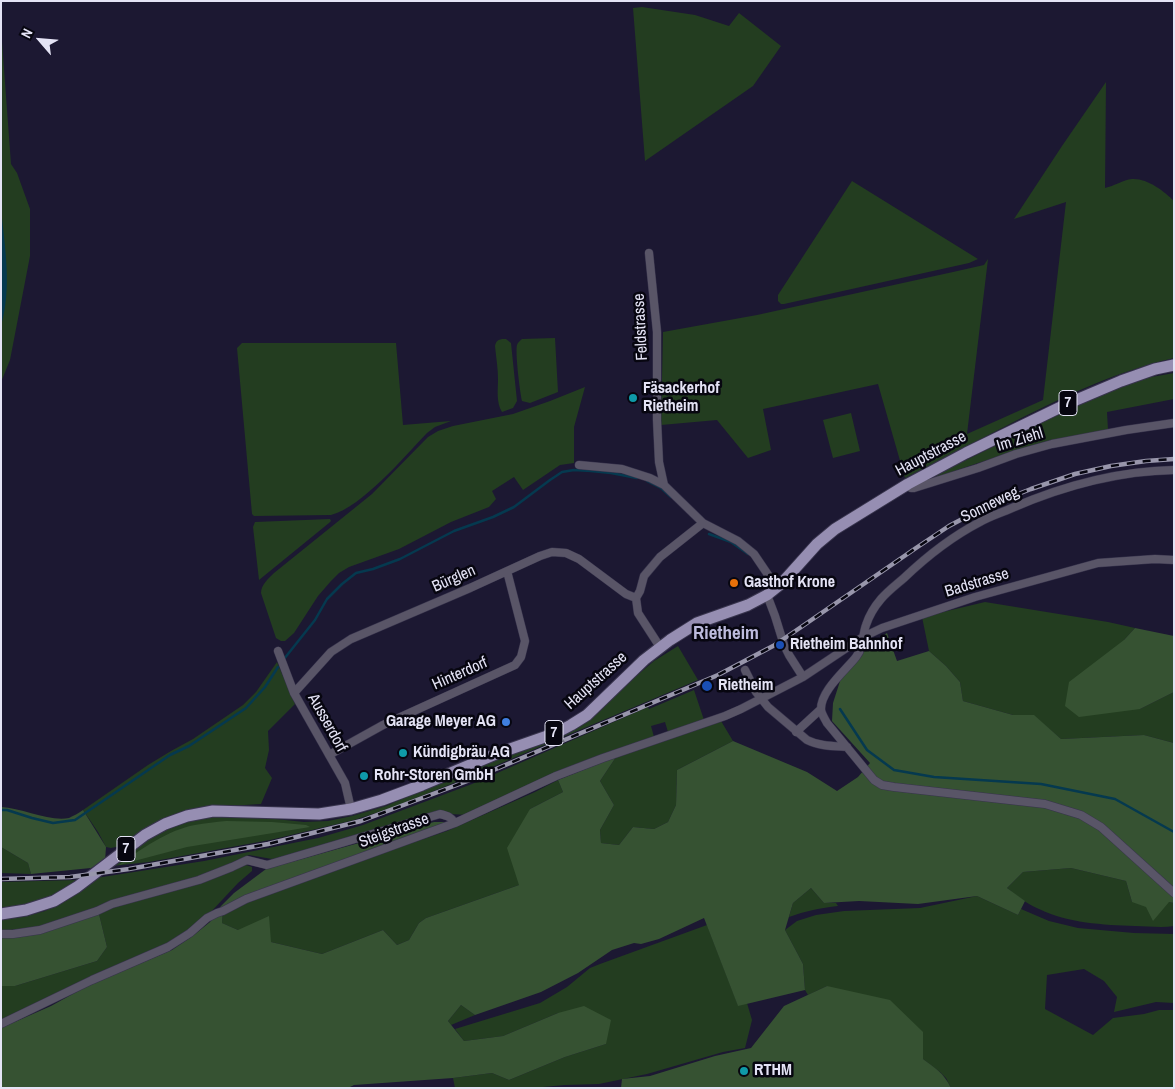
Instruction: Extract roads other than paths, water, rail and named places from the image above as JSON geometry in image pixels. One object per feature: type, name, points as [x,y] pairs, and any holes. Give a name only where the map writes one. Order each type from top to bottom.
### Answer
[{"type":"main road","name":"Hauptstrasse","points":[[1,914],[26,910],[54,901],[77,887],[145,835],[164,824],[187,816],[213,811],[319,814],[352,809],[382,800],[496,754],[556,733],[587,715],[660,647],[697,623],[748,605],[772,591],[817,544],[835,529],[908,484],[1069,403],[1121,381],[1155,369],[1174,365]]},
{"type":"street","name":"Feldstrasse","points":[[649,253],[657,332],[659,462],[664,484]]},
{"type":"street","name":"Im Ziehl","points":[[908,484],[911,488],[914,488],[1052,444],[1174,423]]},
{"type":"street","points":[[579,465],[622,469],[664,484],[703,523],[738,541],[754,554],[772,591],[776,616],[784,645],[803,677]]},
{"type":"street","name":"Sonneweg","points":[[821,710],[826,692],[858,655],[869,616],[882,598],[915,567],[951,540],[981,521],[1026,502],[1074,486],[1112,477],[1157,470],[1174,470]]},
{"type":"street","points":[[660,647],[638,613],[636,598],[644,576],[660,557],[703,523]]},
{"type":"street","name":"Bürglen","points":[[294,693],[331,652],[351,639],[552,552],[566,553],[579,559],[626,594],[636,598]]},
{"type":"street","name":"Badstrasse","points":[[803,677],[863,638],[882,628],[976,597],[1098,563],[1155,559],[1174,560]]},
{"type":"street","name":"Hinterdorf","points":[[329,755],[383,725],[514,665],[521,657],[525,642],[507,571]]},
{"type":"street","name":"Ausserdorf","points":[[278,651],[294,693],[345,783],[352,809]]},
{"type":"street","points":[[744,670],[756,692],[768,707],[796,732],[814,744],[846,747]]},
{"type":"street","name":"Steigstrasse","points":[[1,1024],[92,980],[168,947],[190,933],[207,918],[246,899],[455,823],[556,776],[603,758],[725,716],[803,677]]},
{"type":"street","points":[[796,732],[821,710],[827,723],[846,747],[874,780],[882,785],[1045,804],[1081,815],[1101,827],[1174,894]]},
{"type":"street","points":[[1,934],[40,930],[112,904],[199,880],[247,860],[267,865],[440,814],[452,819],[455,823]]},
{"type":"water","points":[[1,209],[7,283],[1,326]]},
{"type":"waterway","points":[[284,659],[315,620],[327,599],[356,573],[400,559],[454,531],[514,507],[562,472],[574,470],[591,471],[637,478]]},
{"type":"waterway","points":[[647,481],[661,488],[671,497]]},
{"type":"waterway","points":[[709,534],[731,542],[748,554]]},
{"type":"waterway","points":[[1,810],[53,823],[75,820],[170,755],[189,746],[246,708],[265,687],[278,667]]},
{"type":"waterway","points":[[840,709],[867,750],[894,770],[934,777],[1041,784],[1115,799],[1174,832]]},
{"type":"railway","points":[[1,879],[70,877],[129,869],[268,844],[361,821],[470,780],[718,675],[773,646],[949,526],[985,507],[1075,474],[1111,466],[1174,459]]},
{"type":"place","name":"Fäsackerhof Rietheim","points":[[633,398]]},
{"type":"place","name":"Gasthof Krone","points":[[734,583]]},
{"type":"place","name":"Rietheim Bahnhof","points":[[780,645]]},
{"type":"place","name":"Rietheim","points":[[707,686]]},
{"type":"place","name":"Garage Meyer AG","points":[[506,722]]},
{"type":"place","name":"Kündigbräu AG","points":[[403,753]]},
{"type":"place","name":"Rohr-Storen GmbH","points":[[364,776]]},
{"type":"place","name":"RTHM","points":[[744,1071]]},
{"type":"district","name":"Rietheim","points":[[726,634]]}]
